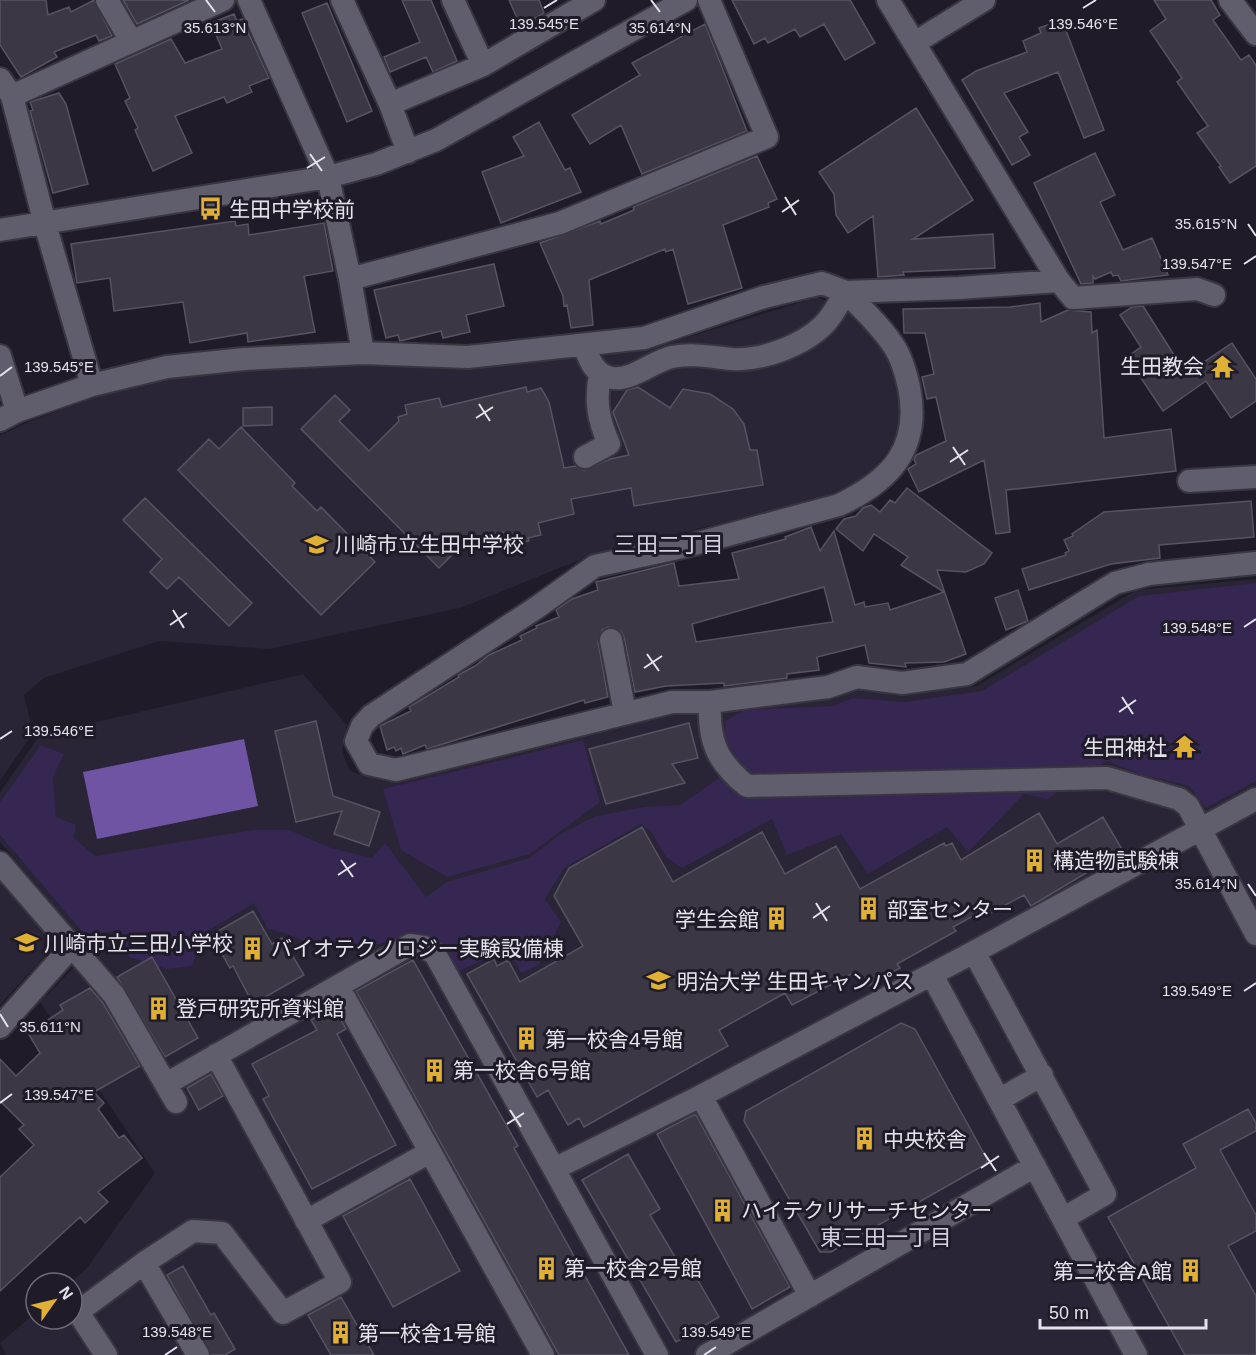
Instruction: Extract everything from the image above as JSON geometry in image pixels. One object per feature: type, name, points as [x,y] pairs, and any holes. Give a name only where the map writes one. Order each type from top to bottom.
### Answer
[{"type":"street","points":[[107,0],[131,41]]},
{"type":"street","points":[[92,385],[6,87],[131,41],[223,0]]},
{"type":"street","points":[[249,0],[327,177],[350,279],[363,352]]},
{"type":"street","points":[[342,0],[390,104],[408,152]]},
{"type":"street","points":[[453,0],[483,65]]},
{"type":"street","points":[[390,104],[483,65],[564,8],[594,0]]},
{"type":"street","points":[[0,230],[327,177],[408,152],[436,140],[686,0]]},
{"type":"street","points":[[350,279],[560,223],[767,137],[709,0]]},
{"type":"street","points":[[888,0],[916,42],[1059,281],[1073,298],[1197,290],[1214,295]]},
{"type":"street","points":[[916,42],[984,0]]},
{"type":"street","points":[[1230,0],[1256,34]]},
{"type":"street","points":[[0,356],[8,415],[92,385],[167,367],[244,359],[363,352],[468,357],[644,338],[764,297],[822,283],[846,292],[1059,281]]},
{"type":"street","points":[[584,345],[591,364],[600,374],[613,379],[635,373],[671,357],[703,354],[734,359],[764,355],[800,341],[818,328],[827,321],[846,292]]},
{"type":"street","points":[[846,292],[895,348],[910,394],[912,431],[901,455],[884,477],[863,494],[840,505],[687,546],[595,566],[536,608],[371,716],[362,726],[356,741],[369,764],[396,770],[672,702],[710,702],[828,687],[857,677],[902,683],[968,675],[1115,583],[1149,574],[1256,563]]},
{"type":"street","points":[[585,457],[609,444],[598,416],[596,398],[600,374]]},
{"type":"street","points":[[1189,481],[1256,477]]},
{"type":"street","points":[[611,640],[625,713]]},
{"type":"street","points":[[710,702],[714,745],[727,770],[747,786],[1107,778],[1179,799],[1188,806],[1256,934]]},
{"type":"street","points":[[554,1168],[701,1096],[932,975],[1256,799]]},
{"type":"street","points":[[0,863],[114,995],[171,1093],[216,1056],[410,945],[424,947],[435,954],[657,1355]]},
{"type":"street","points":[[0,1027],[72,946]]},
{"type":"street","points":[[975,952],[1105,1194],[1064,1218]]},
{"type":"street","points":[[932,975],[1136,1355]]},
{"type":"street","points":[[338,986],[543,1355]]},
{"type":"street","points":[[106,1355],[78,1312],[144,1263],[193,1231],[222,1233],[284,1313],[340,1282],[216,1056]]},
{"type":"street","points":[[999,1100],[1042,1075]]},
{"type":"street","points":[[701,1096],[810,1296]]},
{"type":"street","points":[[306,1221],[430,1152]]},
{"type":"street","points":[[706,1355],[1035,1166]]},
{"type":"street","points":[[144,1263],[198,1355]]},
{"type":"shaded area","name":"川崎市立生田中学校","points":[[817,297],[858,317],[883,347],[895,374],[904,428],[877,465],[860,482],[815,500],[592,555],[460,608],[269,649],[159,641],[44,678],[24,695],[33,733],[0,781],[0,436],[28,422],[115,390],[169,378],[317,362],[480,368],[644,351]]},
{"type":"shaded area","name":"明治大学 生田キャンパス","points":[[1256,579],[1256,1355],[6,1355],[0,1343],[24,1322],[24,1331],[84,1331],[84,1271],[155,1173],[40,1002],[82,959],[92,952],[0,842],[0,792],[40,735],[303,674],[347,725],[342,752],[350,771],[386,782],[679,712],[728,710],[836,699],[835,693],[854,687],[897,696],[977,686],[1136,590]]},
{"type":"shaded area","points":[[1256,583],[1256,781],[1206,808],[1189,786],[1140,774],[1107,761],[1047,799],[1024,794],[968,852],[947,827],[868,874],[841,834],[787,855],[772,819],[682,868],[666,857],[650,830],[641,824],[564,868],[545,899],[561,922],[539,965],[521,973],[511,954],[504,959],[494,956],[453,973],[401,939],[368,946],[323,947],[268,929],[254,903],[205,933],[192,966],[167,969],[129,957],[121,930],[85,935],[0,835],[0,802],[41,745],[64,754],[53,777],[56,817],[76,825],[74,838],[95,856],[253,830],[289,830],[331,848],[372,858],[385,843],[426,897],[447,882],[529,858],[562,833],[596,816],[644,807],[680,805],[738,765],[724,745],[725,721],[745,710],[833,706],[852,698],[905,702],[982,691],[1139,596]]},
{"type":"shaded area","points":[[244,739],[258,806],[97,839],[83,772]]},
{"type":"shaded area","points":[[583,740],[600,802],[530,854],[447,877],[401,850],[383,789]]},
{"type":"shaded area","name":"川崎市立三田小学校","points":[[0,877],[52,937],[51,949],[0,1005]]},
{"type":"building","points":[[0,0],[46,0],[48,15],[69,7],[71,12],[94,0],[112,36],[99,41],[96,35],[54,52],[57,57],[21,77],[0,45]]},
{"type":"building","points":[[123,0],[189,0],[137,24]]},
{"type":"building","points":[[402,0],[431,0],[457,61],[433,72],[426,57],[390,72],[384,57],[420,42]]},
{"type":"building","points":[[509,0],[539,0],[544,13],[521,27]]},
{"type":"building","points":[[732,0],[850,0],[875,43],[845,60],[824,24],[800,37],[795,29],[768,43],[765,38],[754,44]]},
{"type":"building","points":[[1154,0],[1211,0],[1220,15],[1213,20],[1241,60],[1249,55],[1256,65],[1256,166],[1230,183],[1219,167],[1221,166],[1197,133],[1208,126],[1177,82],[1182,78],[1150,31],[1166,19]]},
{"type":"building","points":[[327,3],[372,111],[347,122],[302,13]]},
{"type":"building","points":[[234,14],[237,21],[242,19],[269,78],[249,86],[252,92],[227,103],[224,97],[175,116],[192,153],[153,171],[135,130],[138,128],[125,101],[130,98],[115,64],[171,39],[185,63],[222,49],[211,23]]},
{"type":"building","points":[[1062,20],[1104,130],[1084,138],[1058,72],[1004,93],[1028,132],[1019,137],[1030,155],[1012,165],[962,80],[976,71],[1027,52],[1023,41],[1041,33],[1039,28]]},
{"type":"building","points":[[705,24],[747,131],[642,174],[621,125],[590,144],[572,115],[640,75],[632,63]]},
{"type":"building","points":[[59,93],[66,104],[88,184],[53,193],[30,111],[33,110],[30,102]]},
{"type":"building","points":[[916,108],[973,200],[913,239],[993,234],[995,268],[903,272],[904,275],[878,277],[873,216],[848,233],[836,215],[834,194],[819,172]]},
{"type":"building","points":[[539,122],[565,170],[570,168],[581,192],[501,223],[482,172],[524,156],[513,137]]},
{"type":"building","points":[[1095,153],[1115,195],[1100,202],[1123,250],[1152,238],[1168,275],[1121,281],[1118,275],[1113,276],[1111,272],[1095,279],[1093,276],[1093,283],[1081,284],[1034,183]]},
{"type":"building","points":[[757,156],[777,199],[768,203],[769,207],[723,225],[742,288],[688,304],[673,249],[666,252],[665,249],[589,280],[593,325],[571,328],[567,305],[564,306],[563,296],[540,243],[600,221],[601,224],[634,210],[633,207]]},
{"type":"building","points":[[235,221],[236,226],[248,224],[249,235],[324,223],[333,271],[304,276],[315,332],[248,342],[247,333],[190,343],[183,302],[114,311],[110,278],[77,283],[71,244]]},
{"type":"building","points":[[494,264],[504,306],[466,315],[470,332],[443,338],[441,331],[400,341],[398,335],[386,338],[374,290]]},
{"type":"building","points":[[1040,303],[1041,322],[1068,310],[1091,312],[1092,333],[1097,330],[1104,438],[1171,429],[1176,471],[1006,490],[1010,532],[996,534],[984,460],[919,492],[908,469],[916,464],[914,459],[916,455],[946,441],[936,397],[927,399],[922,377],[934,374],[925,333],[904,333],[903,309],[1010,307]]},
{"type":"building","points":[[1143,306],[1186,374],[1232,343],[1256,379],[1256,401],[1231,418],[1206,381],[1163,411],[1137,372],[1134,374],[1124,359],[1141,347],[1120,315],[1132,307]]},
{"type":"building","points":[[526,387],[527,392],[541,388],[549,402],[564,468],[576,466],[584,470],[610,459],[629,455],[613,412],[627,390],[638,387],[670,408],[683,389],[710,394],[733,409],[744,424],[750,450],[757,450],[763,485],[634,506],[631,488],[571,499],[574,514],[538,523],[541,535],[528,538],[529,541],[507,546],[504,532],[467,540],[439,568],[301,429],[335,395],[350,410],[339,421],[369,451],[399,421],[398,417],[407,414],[405,405],[439,398],[442,407]]},
{"type":"building","points":[[272,407],[272,425],[243,426],[243,408]]},
{"type":"building","points":[[241,427],[295,483],[292,486],[317,511],[321,507],[375,562],[321,615],[178,470],[209,439],[219,449]]},
{"type":"building","points":[[907,488],[992,553],[984,564],[966,572],[937,570],[966,654],[944,662],[905,663],[906,667],[869,663],[865,645],[817,657],[819,670],[787,674],[787,678],[724,686],[724,683],[666,686],[635,692],[624,637],[621,631],[609,627],[602,630],[598,642],[608,697],[585,703],[584,700],[427,749],[425,745],[403,754],[401,748],[396,751],[394,747],[387,750],[380,726],[411,711],[409,707],[459,677],[458,675],[489,655],[522,640],[520,636],[537,628],[536,626],[559,617],[556,610],[572,599],[598,590],[596,582],[674,563],[679,586],[739,579],[732,553],[786,539],[785,537],[811,527],[820,551],[834,531],[855,605],[864,602],[865,607],[888,603],[890,610],[944,592],[901,565],[908,557],[874,534],[863,551],[836,529],[844,519],[856,516],[863,508],[871,505],[880,512],[890,500],[895,503]],"holes":[[[824,587],[833,622],[696,642],[692,624]]]},
{"type":"building","points":[[145,498],[252,603],[229,626],[179,577],[167,589],[150,572],[162,559],[123,520]]},
{"type":"building","points":[[1251,501],[1254,537],[1159,545],[1160,558],[1111,564],[1029,590],[1022,569],[1066,555],[1065,553],[1069,551],[1064,540],[1073,536],[1072,534],[1104,512]]},
{"type":"building","points":[[1018,590],[1028,621],[1006,630],[995,598]]},
{"type":"building","points":[[316,721],[333,796],[380,812],[369,846],[334,834],[342,811],[296,822],[275,731]]},
{"type":"building","points":[[689,723],[698,758],[672,764],[685,783],[606,804],[589,749]]},
{"type":"building","points":[[1039,813],[1057,844],[1103,817],[1123,851],[1031,906],[1024,895],[987,915],[984,910],[953,927],[956,931],[897,964],[900,968],[864,988],[855,972],[792,1005],[785,993],[719,1030],[728,1046],[584,1127],[579,1118],[568,1125],[548,1090],[537,1097],[467,974],[494,959],[497,966],[508,960],[520,982],[583,946],[554,896],[569,868],[642,827],[673,882],[762,832],[785,874],[836,846],[860,889],[944,843],[946,846],[952,843],[961,860]]},
{"type":"building","name":"バイオテクノロジー実験設備棟","points":[[253,911],[272,944],[282,938],[304,975],[253,1004],[233,966],[230,968],[211,935]]},
{"type":"building","name":"登戸研究所資料館","points":[[152,957],[198,1038],[165,1057],[117,977]]},
{"type":"building","points":[[413,960],[518,1146],[514,1148],[629,1355],[559,1355],[356,991]]},
{"type":"building","points":[[90,988],[103,1003],[140,1066],[94,1092],[104,1103],[98,1109],[119,1138],[124,1135],[142,1158],[98,1192],[108,1202],[85,1223],[80,1217],[0,1291],[0,1177],[34,1145],[19,1129],[24,1125],[0,1101],[0,1059],[16,1076],[40,1053],[28,1033],[63,1010],[60,1005]]},
{"type":"building","points":[[334,1007],[346,1029],[337,1034],[396,1145],[312,1189],[263,1099],[269,1096],[252,1064],[317,1030],[311,1020]]},
{"type":"building","name":"中央校舎","points":[[901,1023],[915,1029],[987,1159],[986,1164],[831,1252],[820,1252],[744,1121],[746,1111]]},
{"type":"building","points":[[211,1074],[223,1096],[199,1110],[187,1088]]},
{"type":"building","name":"第二校舎A館","points":[[1248,1109],[1256,1123],[1256,1131],[1220,1150],[1256,1215],[1256,1231],[1228,1246],[1256,1296],[1256,1355],[1185,1355],[1108,1217],[1196,1168],[1183,1144]]},
{"type":"building","name":"ハイテクリサーチセンター","points":[[696,1115],[790,1287],[752,1309],[657,1134]]},
{"type":"building","points":[[628,1154],[660,1209],[650,1215],[681,1267],[688,1263],[719,1317],[676,1342],[582,1180]]},
{"type":"building","points":[[410,1179],[460,1271],[393,1307],[343,1216]]},
{"type":"building","points":[[183,1266],[211,1315],[214,1313],[235,1349],[225,1355],[211,1355],[167,1275]]},
{"type":"building","name":"第一校舎1号館","points":[[341,1297],[374,1355],[331,1355],[308,1315]]},
{"type":"place","name":"生田中学校前","points":[[211,209]]},
{"type":"place","name":"生田教会","points":[[1222,366]]},
{"type":"place","name":"川崎市立生田中学校","points":[[317,544]]},
{"type":"place","name":"生田神社","points":[[1185,747]]},
{"type":"place","name":"構造物試験棟","points":[[1035,860]]},
{"type":"place","name":"部室センター","points":[[869,909]]},
{"type":"place","name":"学生会館","points":[[777,919]]},
{"type":"place","name":"川崎市立三田小学校","points":[[26,943]]},
{"type":"place","name":"バイオテクノロジー実験設備棟","points":[[253,948]]},
{"type":"place","name":"明治大学 生田キャンパス","points":[[659,981]]},
{"type":"place","name":"登戸研究所資料館","points":[[158,1008]]},
{"type":"place","name":"第一校舎4号館","points":[[527,1039]]},
{"type":"place","name":"第一校舎6号館","points":[[435,1070]]},
{"type":"place","name":"中央校舎","points":[[865,1139]]},
{"type":"place","name":"ハイテクリサーチセンター","points":[[723,1210]]},
{"type":"place","name":"第一校舎2号館","points":[[546,1268]]},
{"type":"place","name":"第二校舎A館","points":[[1190,1271]]},
{"type":"place","name":"第一校舎1号館","points":[[340,1333]]},
{"type":"district","name":"三田二丁目","points":[[669,544]]},
{"type":"district","name":"東三田一丁目","points":[[886,1237]]}]
